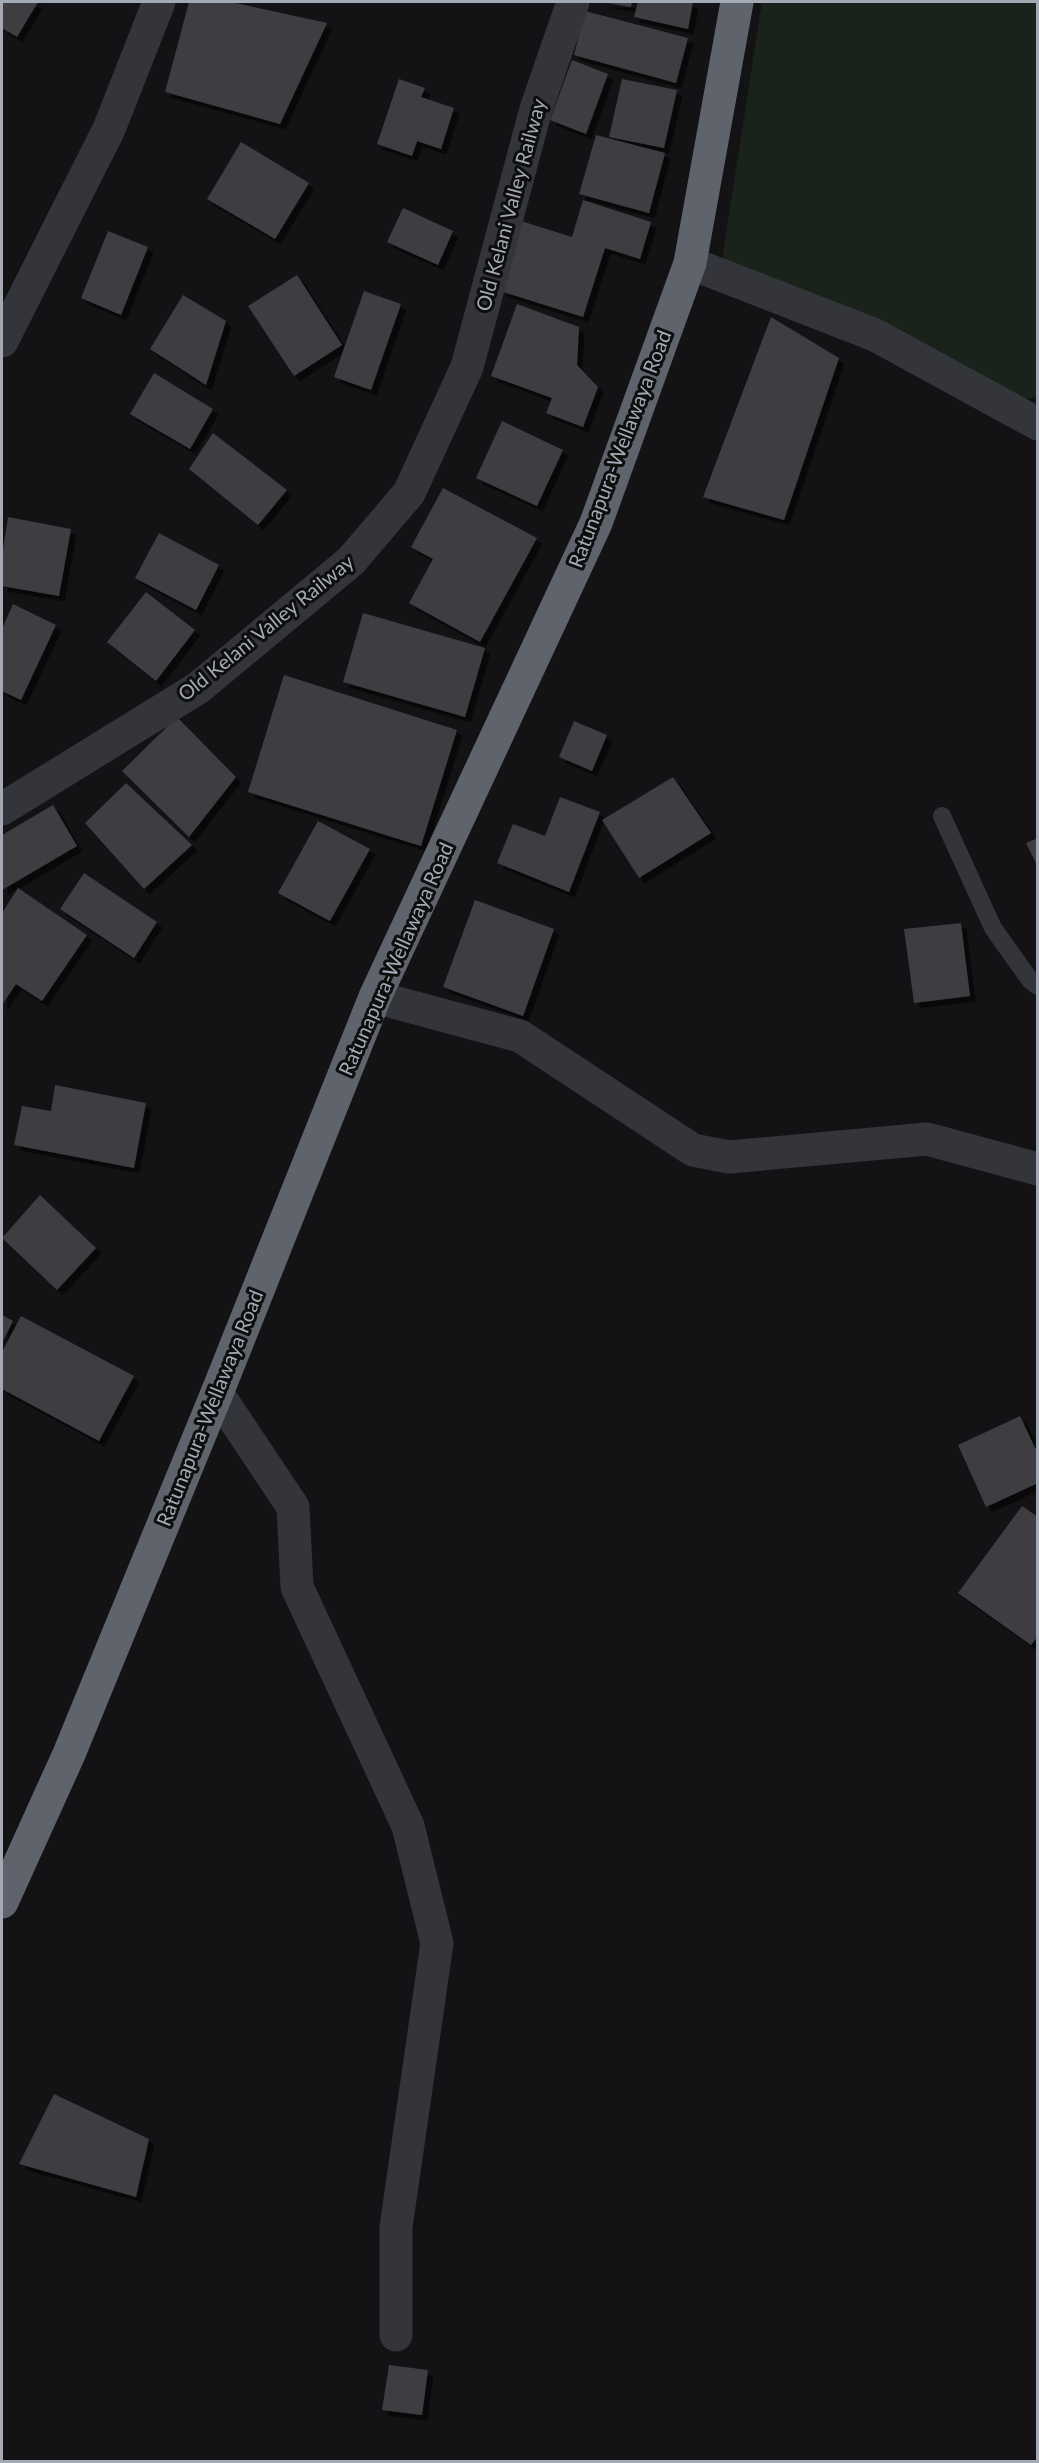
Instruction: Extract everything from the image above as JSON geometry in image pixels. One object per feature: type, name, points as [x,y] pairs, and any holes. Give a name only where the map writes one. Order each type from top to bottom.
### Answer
[{"type":"highway","name":"Ratunapura-Wellawaya Road","points":[[2,1902],[69,1754],[217,1393],[375,997],[596,523],[690,263],[737,2]]},
{"type":"street","points":[[2,342],[109,129],[159,2]]},
{"type":"street","name":"Old Kelani Valley Railway","points":[[2,809],[198,688],[351,561],[409,493],[467,367],[536,109],[573,2]]},
{"type":"street","points":[[690,263],[875,335],[1038,424]]},
{"type":"street","points":[[375,997],[520,1036],[693,1150],[729,1157],[927,1139],[1038,1169]]},
{"type":"street","points":[[217,1393],[293,1507],[297,1587],[408,1826],[437,1943],[396,2227],[396,2335]]},
{"type":"lane","points":[[942,816],[993,928],[1029,980],[1038,986]]},
{"type":"shaded area","points":[[762,2],[1037,2],[1037,396],[1021,401],[729,279],[723,253]]},
{"type":"building","points":[[2,2],[38,2],[17,37],[2,28]]},
{"type":"building","points":[[189,2],[231,2],[327,23],[280,124],[165,92]]},
{"type":"building","points":[[602,2],[632,2],[631,7]]},
{"type":"building","points":[[638,2],[693,2],[688,29],[634,17]]},
{"type":"building","points":[[585,11],[688,38],[676,83],[574,55]]},
{"type":"building","points":[[572,60],[608,74],[586,134],[550,120]]},
{"type":"building","points":[[399,79],[425,88],[421,97],[454,108],[441,149],[417,141],[412,156],[377,144]]},
{"type":"building","points":[[622,79],[677,90],[664,148],[609,137]]},
{"type":"building","points":[[596,135],[665,153],[649,213],[579,194]]},
{"type":"building","points":[[241,142],[309,183],[275,239],[207,199]]},
{"type":"building","points":[[583,200],[651,222],[640,259],[605,248],[583,317],[500,291],[521,221],[572,237]]},
{"type":"building","points":[[403,208],[453,231],[438,265],[387,242]]},
{"type":"building","points":[[108,231],[148,247],[121,315],[81,298]]},
{"type":"building","points":[[297,275],[342,345],[294,376],[248,306]]},
{"type":"building","points":[[364,291],[401,304],[371,390],[334,377]]},
{"type":"building","points":[[183,295],[226,321],[206,385],[150,349]]},
{"type":"building","points":[[517,304],[579,327],[577,365],[598,387],[583,427],[546,413],[552,398],[491,376]]},
{"type":"building","points":[[771,317],[839,358],[784,520],[703,497]]},
{"type":"building","points":[[154,373],[213,409],[190,449],[130,414]]},
{"type":"building","points":[[502,421],[563,450],[537,506],[476,478]]},
{"type":"building","points":[[213,433],[287,490],[258,525],[189,469]]},
{"type":"building","points":[[443,488],[537,538],[480,642],[409,603],[433,559],[411,547]]},
{"type":"building","points":[[8,517],[71,529],[59,596],[2,586],[2,556]]},
{"type":"building","points":[[159,533],[219,565],[196,610],[135,578]]},
{"type":"building","points":[[146,592],[195,630],[156,681],[107,642]]},
{"type":"building","points":[[13,604],[56,625],[21,700],[2,691],[2,629]]},
{"type":"building","points":[[363,613],[485,648],[465,717],[343,682]]},
{"type":"building","points":[[284,675],[457,730],[421,846],[248,792]]},
{"type":"building","points":[[177,717],[236,777],[189,837],[122,771]]},
{"type":"building","points":[[574,721],[607,735],[592,771],[559,757]]},
{"type":"building","points":[[673,777],[711,833],[639,878],[602,820]]},
{"type":"building","points":[[126,783],[192,845],[144,889],[85,823]]},
{"type":"building","points":[[560,797],[600,812],[569,892],[497,863],[513,824],[545,836]]},
{"type":"building","points":[[53,805],[77,846],[2,890],[2,835]]},
{"type":"building","points":[[318,821],[370,849],[330,921],[278,893]]},
{"type":"building","points":[[1038,838],[1038,867],[1026,843]]},
{"type":"building","points":[[84,873],[157,922],[134,958],[60,909]]},
{"type":"building","points":[[18,888],[87,935],[42,1001],[16,984],[2,1005],[2,913]]},
{"type":"building","points":[[475,900],[554,929],[523,1016],[443,987]]},
{"type":"building","points":[[961,923],[970,996],[914,1003],[904,929]]},
{"type":"building","points":[[55,1085],[146,1103],[134,1168],[14,1145],[22,1106],[51,1111]]},
{"type":"building","points":[[40,1195],[96,1248],[57,1290],[2,1238]]},
{"type":"building","points":[[2,1315],[13,1321],[2,1343]]},
{"type":"building","points":[[21,1316],[134,1376],[99,1441],[2,1389],[2,1352]]},
{"type":"building","points":[[1020,1416],[1038,1454],[1038,1483],[986,1507],[958,1445]]},
{"type":"building","points":[[1022,1506],[1038,1517],[1038,1636],[1031,1645],[958,1593]]},
{"type":"building","points":[[54,2094],[149,2139],[136,2197],[19,2164]]},
{"type":"building","points":[[389,2365],[428,2370],[422,2415],[382,2410]]}]
